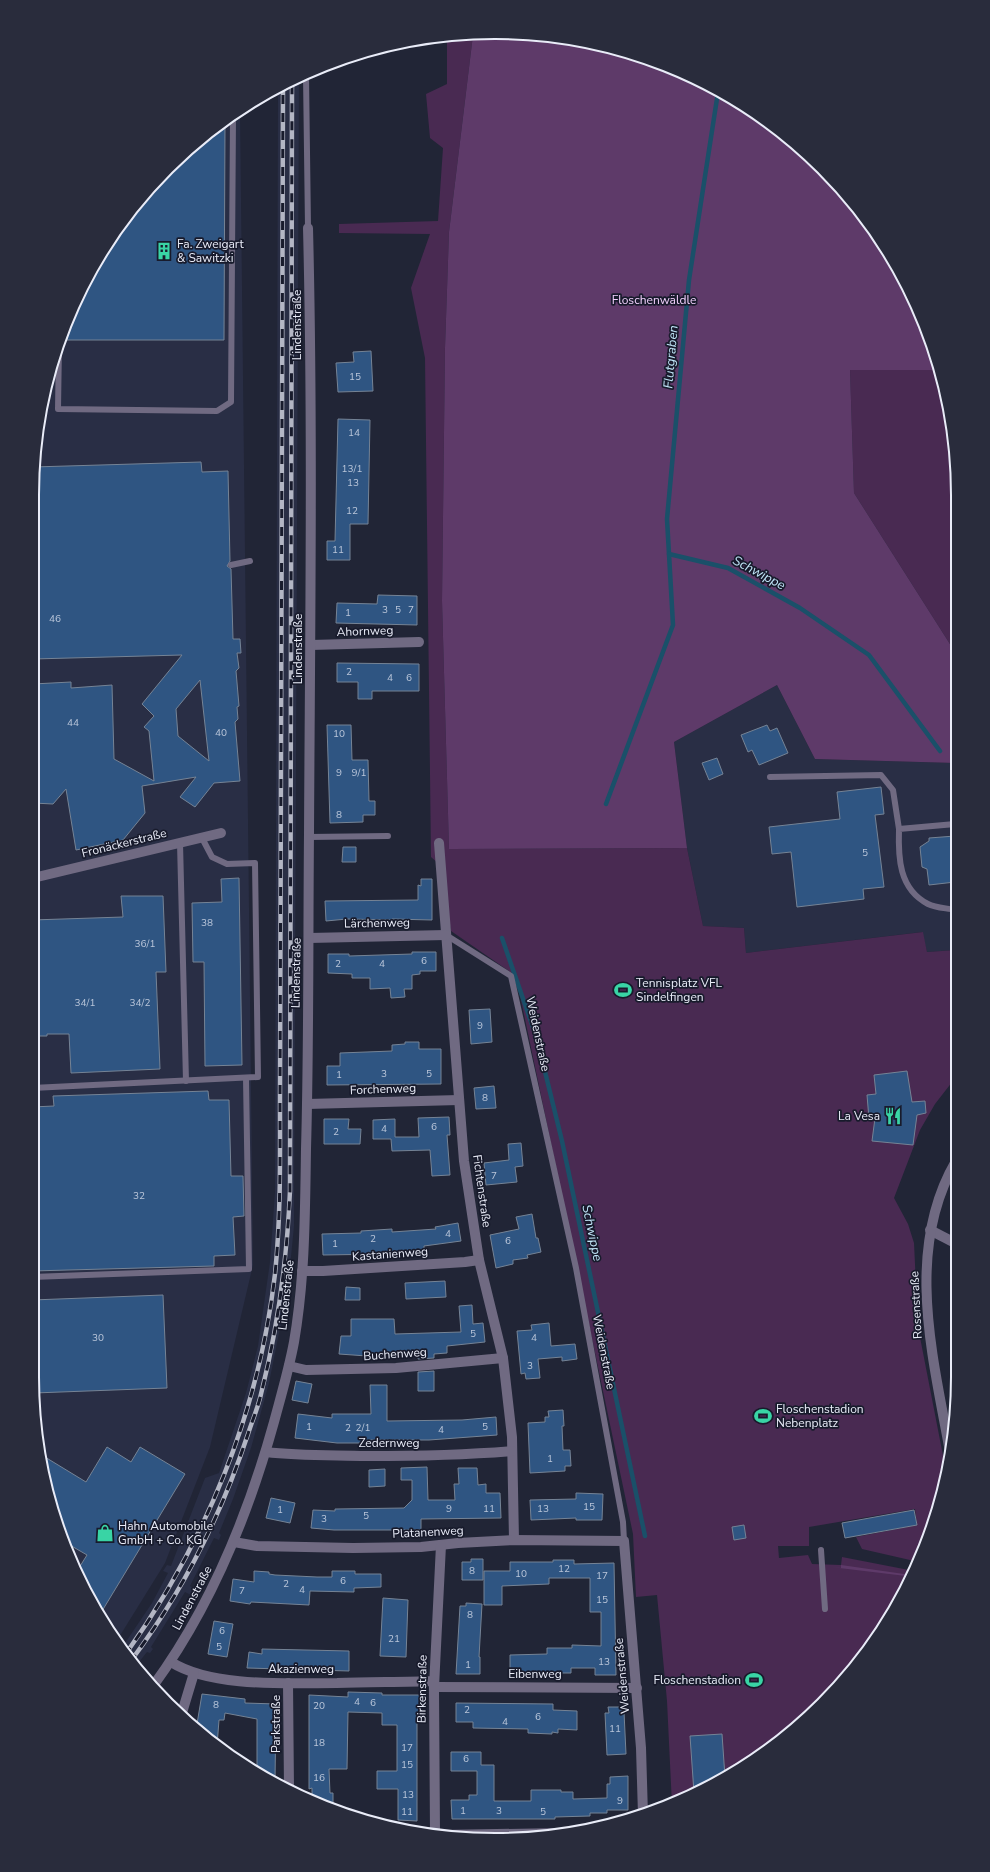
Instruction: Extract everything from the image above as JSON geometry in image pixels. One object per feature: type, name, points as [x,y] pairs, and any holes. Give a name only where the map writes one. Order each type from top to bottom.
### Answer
[{"type":"street","name":"Lindenstraße","points":[[156,1682],[171,1662],[210,1594],[234,1542],[266,1452],[294,1342],[302,1271],[307,1104],[311,646],[308,228]]},
{"type":"street","name":"Ahornweg","points":[[311,646],[419,642]]},
{"type":"street","name":"Fronäckerstraße","points":[[39,876],[221,833]]},
{"type":"street","name":"Fichtenstraße","points":[[439,843],[464,1161],[479,1260],[502,1358],[512,1450],[514,1540]]},
{"type":"street","name":"Lärchenweg","points":[[309,938],[446,935]]},
{"type":"street","name":"Forchenweg","points":[[307,1104],[459,1100]]},
{"type":"street","name":"Rosenstraße","points":[[947,1436],[929,1333],[927,1251],[930,1230],[944,1187],[951,1172]]},
{"type":"street","points":[[930,1230],[951,1241]]},
{"type":"street","name":"Kastanienweg","points":[[302,1271],[323,1271],[479,1260]]},
{"type":"street","name":"Buchenweg","points":[[289,1366],[306,1370],[396,1368],[502,1358]]},
{"type":"street","name":"Zedernweg","points":[[266,1452],[340,1456],[396,1456],[450,1455],[512,1450]]},
{"type":"street","name":"Platanenweg","points":[[234,1542],[257,1546],[353,1548],[421,1547],[514,1540],[624,1541]]},
{"type":"street","name":"Weidenstraße","points":[[624,1541],[641,1748],[643,1809]]},
{"type":"street","name":"Birkenstraße","points":[[435,1829],[434,1684],[441,1545]]},
{"type":"street","name":"Akazienweg","points":[[171,1662],[183,1669],[236,1680],[288,1683],[434,1684]]},
{"type":"street","points":[[183,1709],[194,1672]]},
{"type":"street","name":"Parkstraße","points":[[288,1683],[289,1784]]},
{"type":"street","name":"Eibenweg","points":[[434,1684],[636,1688]]},
{"type":"lane","points":[[306,80],[308,228]]},
{"type":"lane","points":[[59,364],[58,409],[217,411],[231,402],[233,122]]},
{"type":"lane","points":[[231,565],[250,561]]},
{"type":"lane","points":[[770,777],[881,775],[893,790],[899,829],[898,851],[904,881],[916,896],[930,905],[951,909]]},
{"type":"lane","points":[[899,829],[951,824]]},
{"type":"lane","points":[[309,837],[388,836]]},
{"type":"lane","points":[[39,1088],[258,1077],[256,863],[227,864],[212,857],[202,838]]},
{"type":"lane","points":[[180,843],[186,1081]]},
{"type":"lane","name":"Weidenstraße","points":[[446,935],[512,976],[576,1268],[623,1522],[624,1541]]},
{"type":"lane","points":[[39,1276],[47,1274],[249,1269],[246,1078]]},
{"type":"lane","points":[[821,1550],[825,1609]]},
{"type":"shaded area","points":[[472,40],[449,232],[445,348],[442,601],[449,849],[687,848],[703,926],[744,928],[746,953],[923,932],[927,952],[951,950],[951,1083],[935,1104],[920,1130],[894,1198],[908,1224],[914,1243],[918,1327],[943,1458],[927,1524],[912,1561],[862,1549],[856,1537],[917,1525],[915,1509],[809,1527],[809,1546],[778,1546],[779,1558],[808,1555],[812,1564],[841,1565],[842,1557],[908,1570],[890,1605],[857,1655],[838,1678],[796,1720],[773,1739],[723,1772],[672,1797],[667,1701],[657,1595],[636,1597],[633,1534],[516,976],[451,931],[439,864],[431,857],[425,358],[411,288],[430,234],[339,233],[339,224],[438,221],[443,148],[430,138],[426,94],[447,84],[447,42]]},
{"type":"shaded area","points":[[299,83],[294,1226],[288,1288],[269,1383],[251,1448],[219,1533],[221,1535],[219,1540],[214,1538],[190,1586],[195,1589],[191,1595],[185,1592],[151,1647],[153,1649],[150,1653],[147,1652],[139,1662],[125,1643],[152,1603],[168,1573],[163,1571],[167,1565],[171,1566],[205,1478],[219,1473],[246,1393],[258,1346],[270,1262],[275,1192],[278,94]]},
{"type":"shaded area","points":[[240,117],[253,1265],[210,1447],[165,1563],[120,1636],[100,1605],[86,1579],[63,1524],[48,1466],[43,1437],[39,1377],[40,465],[48,406],[63,348],[86,293],[100,267],[133,217],[152,194],[194,152],[217,133]]},
{"type":"shaded area","points":[[850,370],[933,370],[942,406],[950,465],[951,646],[854,493]]},
{"type":"shaded area","points":[[777,685],[815,759],[951,763],[951,950],[927,952],[922,932],[746,953],[744,928],[703,926],[687,848],[674,742]]},
{"type":"green space","name":"Floschenwäldle","points":[[472,40],[525,40],[584,48],[642,63],[670,74],[723,100],[773,133],[796,152],[838,194],[857,217],[890,267],[916,320],[927,348],[933,370],[850,370],[854,493],[951,646],[951,763],[815,759],[777,685],[674,742],[687,848],[449,849],[442,601],[445,348],[449,232]]},
{"type":"green space","points":[[841,1565],[906,1574],[905,1576],[831,1567],[841,1568]]},
{"type":"building","name":"Fa. Zweigart & Sawitzki","points":[[225,128],[224,340],[66,340],[86,293],[100,267],[133,217],[152,194],[194,152]]},
{"type":"building","points":[[371,351],[373,391],[338,392],[336,363],[354,362],[353,352]]},
{"type":"building","points":[[338,419],[370,420],[368,524],[350,524],[350,560],[327,560],[327,541],[335,541]]},
{"type":"building","points":[[201,462],[202,472],[228,471],[230,561],[227,566],[231,569],[233,639],[240,639],[241,653],[237,653],[239,668],[236,671],[239,706],[237,707],[238,719],[235,722],[240,781],[214,783],[195,807],[180,797],[196,777],[142,786],[145,813],[123,840],[76,850],[66,789],[53,804],[39,803],[39,684],[71,682],[71,688],[112,685],[114,759],[154,781],[149,731],[144,727],[154,716],[142,704],[182,655],[39,659],[40,467]],"holes":[[[200,680],[209,761],[178,736],[176,709]]]},
{"type":"building","points":[[378,595],[417,596],[417,625],[336,623],[337,603],[377,604]]},
{"type":"building","points":[[337,663],[419,664],[419,691],[372,691],[372,699],[358,699],[358,682],[337,682]]},
{"type":"building","points":[[327,725],[351,725],[352,760],[368,760],[369,801],[375,801],[375,815],[363,815],[363,822],[330,823]]},
{"type":"building","points":[[767,725],[770,731],[777,728],[788,753],[759,765],[752,750],[748,752],[741,735]]},
{"type":"building","points":[[717,758],[723,774],[709,780],[702,763]]},
{"type":"building","points":[[881,787],[884,814],[875,815],[884,887],[863,889],[864,899],[797,907],[791,852],[772,854],[769,827],[840,819],[837,792]]},
{"type":"building","points":[[951,836],[951,882],[929,885],[927,869],[922,867],[920,847],[929,841],[929,838]]},
{"type":"building","points":[[343,847],[356,847],[356,862],[342,862]]},
{"type":"building","points":[[239,878],[242,1065],[205,1066],[204,962],[193,962],[192,903],[222,902],[221,879]]},
{"type":"building","points":[[421,879],[432,879],[432,920],[347,919],[326,921],[325,901],[418,900],[418,885],[421,886]]},
{"type":"building","points":[[121,896],[163,896],[166,972],[156,972],[160,1069],[71,1073],[69,1034],[47,1034],[47,1036],[39,1036],[39,920],[123,917]]},
{"type":"building","points":[[412,952],[436,952],[436,971],[420,971],[420,974],[412,975],[412,989],[404,989],[405,997],[391,998],[390,988],[370,989],[370,978],[352,978],[352,974],[328,973],[328,954],[349,954],[349,956],[412,954]]},
{"type":"building","points":[[490,1009],[492,1042],[471,1044],[469,1010]]},
{"type":"building","points":[[405,1042],[419,1042],[419,1049],[441,1049],[441,1084],[327,1085],[327,1066],[340,1066],[340,1053],[392,1051],[392,1045],[405,1044]]},
{"type":"building","name":"La Vesa","points":[[907,1071],[912,1102],[925,1101],[926,1113],[917,1115],[913,1145],[872,1141],[875,1118],[869,1119],[867,1095],[876,1094],[874,1075]]},
{"type":"building","points":[[494,1086],[496,1108],[476,1109],[474,1088]]},
{"type":"building","points":[[208,1091],[209,1100],[229,1100],[231,1176],[243,1176],[244,1216],[233,1217],[235,1255],[214,1256],[214,1266],[39,1271],[39,1107],[54,1106],[53,1096]]},
{"type":"building","points":[[449,1117],[450,1135],[447,1135],[450,1175],[432,1176],[430,1150],[392,1151],[391,1139],[373,1139],[373,1120],[395,1119],[395,1137],[419,1137],[418,1118]]},
{"type":"building","points":[[324,1119],[349,1119],[348,1129],[361,1129],[360,1144],[324,1144]]},
{"type":"building","points":[[521,1143],[523,1166],[515,1167],[517,1182],[486,1185],[484,1163],[509,1160],[508,1144]]},
{"type":"building","points":[[532,1214],[536,1238],[538,1238],[541,1252],[527,1255],[528,1258],[513,1260],[513,1264],[496,1268],[490,1235],[519,1229],[516,1217]]},
{"type":"building","points":[[458,1223],[461,1241],[424,1246],[424,1250],[386,1254],[323,1255],[322,1234],[361,1233],[361,1231],[392,1229],[392,1232],[436,1229],[435,1227]]},
{"type":"building","points":[[445,1281],[446,1297],[406,1299],[405,1283]]},
{"type":"building","points":[[346,1287],[360,1288],[360,1300],[345,1300]]},
{"type":"building","points":[[163,1295],[167,1388],[40,1393],[39,1300]]},
{"type":"building","points":[[472,1305],[473,1324],[483,1323],[485,1342],[447,1346],[447,1353],[434,1354],[434,1358],[418,1359],[418,1354],[367,1356],[339,1354],[341,1336],[351,1336],[351,1319],[394,1319],[395,1334],[461,1332],[459,1306]]},
{"type":"building","points":[[549,1323],[551,1346],[575,1344],[577,1359],[562,1361],[562,1357],[538,1359],[540,1378],[526,1379],[525,1373],[521,1374],[517,1331],[532,1330],[531,1325]]},
{"type":"building","points":[[434,1371],[434,1391],[418,1391],[418,1372]]},
{"type":"building","points":[[296,1381],[312,1384],[308,1403],[292,1400]]},
{"type":"building","points":[[370,1385],[387,1385],[387,1421],[462,1420],[496,1417],[497,1435],[429,1440],[370,1440],[370,1443],[337,1443],[295,1438],[298,1414],[332,1418],[332,1414],[371,1414]]},
{"type":"building","points":[[563,1410],[563,1450],[570,1450],[571,1466],[565,1466],[565,1471],[530,1473],[528,1423],[545,1422],[545,1417],[549,1417],[548,1411]]},
{"type":"building","name":"Hahn Automobile GmbH + Co. KG","points":[[107,1447],[131,1462],[140,1447],[185,1474],[103,1610],[80,1566],[87,1555],[72,1546],[63,1524],[47,1458],[86,1482]]},
{"type":"building","points":[[427,1467],[428,1500],[455,1500],[454,1484],[459,1484],[458,1468],[477,1468],[478,1485],[486,1484],[486,1493],[500,1493],[501,1518],[421,1519],[421,1530],[334,1530],[311,1528],[313,1510],[335,1511],[335,1509],[404,1508],[412,1500],[412,1480],[401,1480],[401,1468]]},
{"type":"building","points":[[385,1469],[385,1486],[369,1487],[369,1470]]},
{"type":"building","points":[[576,1493],[603,1494],[602,1520],[576,1520],[576,1518],[531,1520],[530,1500],[576,1499]]},
{"type":"building","points":[[271,1498],[295,1503],[290,1523],[266,1518]]},
{"type":"building","points":[[914,1510],[917,1525],[845,1538],[842,1523]]},
{"type":"building","points":[[744,1525],[746,1538],[734,1540],[732,1527]]},
{"type":"building","points":[[471,1559],[483,1559],[483,1580],[462,1580],[462,1562],[471,1562]]},
{"type":"building","points":[[553,1560],[574,1560],[574,1564],[614,1563],[616,1675],[595,1675],[595,1668],[571,1668],[571,1673],[510,1673],[510,1655],[547,1654],[547,1648],[572,1648],[572,1645],[601,1646],[601,1612],[590,1612],[590,1578],[549,1578],[549,1584],[502,1586],[502,1605],[484,1605],[484,1571],[510,1571],[510,1562],[553,1562]]},
{"type":"building","points":[[254,1571],[269,1572],[269,1574],[275,1575],[317,1577],[332,1577],[332,1571],[355,1571],[355,1574],[381,1574],[381,1587],[354,1588],[354,1592],[310,1591],[309,1605],[251,1602],[250,1604],[230,1601],[233,1579],[254,1582]]},
{"type":"building","points":[[383,1598],[408,1600],[406,1657],[380,1656]]},
{"type":"building","points":[[466,1603],[482,1604],[479,1657],[480,1674],[456,1674],[460,1606],[466,1606]]},
{"type":"building","points":[[214,1621],[233,1624],[227,1657],[208,1654]]},
{"type":"building","points":[[262,1649],[349,1651],[349,1671],[247,1668],[249,1652],[262,1654]]},
{"type":"building","points":[[348,1692],[382,1693],[382,1695],[420,1695],[420,1717],[417,1717],[417,1821],[398,1820],[398,1789],[377,1789],[377,1771],[397,1771],[397,1725],[382,1725],[382,1713],[348,1712],[347,1769],[329,1769],[330,1793],[333,1793],[333,1803],[312,1794],[312,1788],[309,1789],[309,1695],[348,1697]]},
{"type":"building","points":[[202,1694],[245,1699],[245,1703],[276,1704],[275,1776],[257,1766],[257,1719],[225,1713],[224,1720],[219,1720],[218,1739],[197,1723]]},
{"type":"building","points":[[456,1703],[553,1704],[553,1710],[577,1711],[577,1730],[558,1729],[558,1733],[552,1732],[552,1734],[528,1733],[528,1729],[473,1728],[473,1722],[456,1722]]},
{"type":"building","points":[[608,1707],[622,1707],[622,1712],[624,1712],[626,1754],[607,1755],[605,1713],[609,1713]]},
{"type":"building","points":[[722,1734],[725,1771],[694,1788],[690,1736]]},
{"type":"building","points":[[451,1752],[481,1752],[481,1765],[494,1765],[494,1801],[531,1801],[531,1790],[561,1790],[561,1792],[573,1792],[573,1799],[607,1798],[607,1784],[610,1784],[610,1777],[628,1776],[628,1810],[607,1810],[607,1813],[590,1813],[590,1816],[555,1817],[555,1819],[452,1819],[451,1800],[469,1800],[469,1795],[477,1795],[477,1771],[451,1771]]},
{"type":"waterway","name":"Flutgraben","points":[[669,554],[667,519],[689,280],[717,97]]},
{"type":"waterway","name":"Schwippe","points":[[606,804],[673,625],[669,554],[728,568],[800,608],[869,655],[940,751]]},
{"type":"waterway","name":"Schwippe","points":[[502,938],[537,1039],[562,1141],[645,1536]]},
{"type":"railway","points":[[134,1656],[167,1609],[183,1581],[213,1524],[237,1465],[258,1404],[267,1369],[277,1319],[287,1242],[290,1191],[292,87]]},
{"type":"railway","points":[[129,1649],[154,1612],[180,1567],[204,1521],[224,1474],[242,1425],[256,1376],[267,1325],[275,1274],[280,1165],[283,91]]},
{"type":"place","name":"Fa. Zweigart & Sawitzki","points":[[164,251]]},
{"type":"place","name":"Tennisplatz VFL Sindelfingen","points":[[623,990]]},
{"type":"place","name":"La Vesa","points":[[893,1116]]},
{"type":"place","name":"Floschenstadion Nebenplatz","points":[[763,1416]]},
{"type":"place","name":"Hahn Automobile GmbH + Co. KG","points":[[105,1533]]},
{"type":"place","name":"Floschenstadion","points":[[754,1680]]}]
